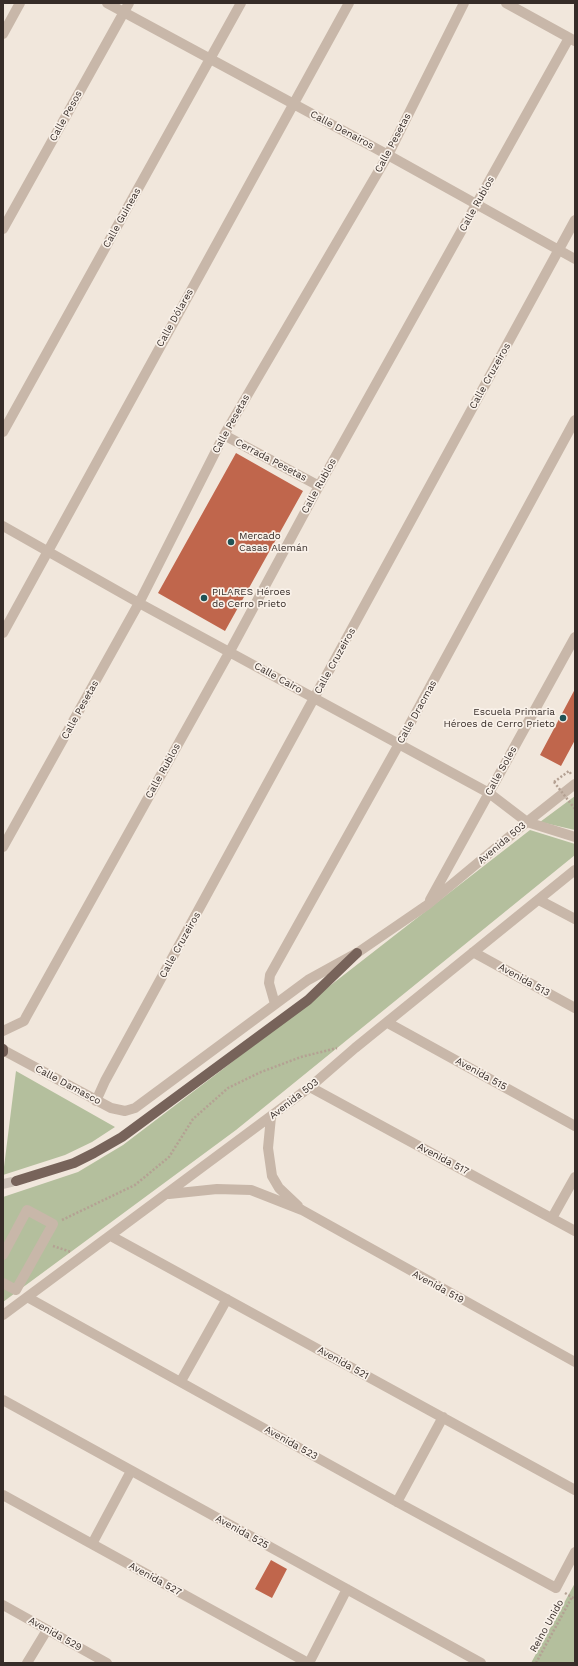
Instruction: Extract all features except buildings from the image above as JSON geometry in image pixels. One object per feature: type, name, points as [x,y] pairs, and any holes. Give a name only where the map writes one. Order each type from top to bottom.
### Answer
[{"type":"main road","points":[[16,1181],[74,1163],[122,1137],[308,1000],[357,953]]},
{"type":"street","points":[[3,34],[20,3]]},
{"type":"street","name":"Calle Denairos","points":[[108,3],[388,155],[575,259]]},
{"type":"street","name":"Calle Pesos","points":[[3,229],[129,3]]},
{"type":"street","name":"Calle Guineas","points":[[3,432],[241,3]]},
{"type":"street","name":"Calle Dólares","points":[[3,633],[47,550],[349,3]]},
{"type":"street","name":"Calle Pesetas","points":[[3,847],[139,603],[224,435],[388,155],[464,3]]},
{"type":"street","points":[[506,3],[572,39]]},
{"type":"street","name":"Calle Rublos","points":[[3,1031],[24,1021],[230,651],[319,486],[476,205],[572,39]]},
{"type":"street","name":"Calle Cruzeiros","points":[[96,1101],[105,1081],[575,220]]},
{"type":"street","name":"Calle Dracmas","points":[[276,1004],[269,983],[270,975],[399,744],[575,420]]},
{"type":"street","name":"Cerrada Pesetas","points":[[224,435],[319,486]]},
{"type":"street","name":"Calle Cairo","points":[[3,526],[139,603],[230,651],[489,793],[527,822],[575,837]]},
{"type":"street","name":"Calle Soles","points":[[427,906],[575,637]]},
{"type":"street","name":"Avenida 503","points":[[135,1108],[308,980],[357,953],[427,906],[527,822],[575,784]]},
{"type":"street","name":"Avenida 503","points":[[3,1315],[168,1194],[310,1087],[355,1048],[388,1023],[575,870]]},
{"type":"street","points":[[539,900],[575,920]]},
{"type":"street","name":"Avenida 513","points":[[473,952],[575,1008]]},
{"type":"street","name":"Avenida 515","points":[[388,1023],[575,1126]]},
{"type":"street","name":"Calle Damasco","points":[[3,1050],[111,1108],[125,1111],[135,1108]]},
{"type":"street","name":"Avenida 517","points":[[310,1087],[575,1231]]},
{"type":"street","name":"Avenida 519","points":[[271,1117],[268,1148],[272,1176],[279,1188],[302,1210]]},
{"type":"street","points":[[552,1218],[575,1177]]},
{"type":"street","name":"Avenida 519","points":[[168,1194],[217,1189],[251,1190],[302,1210],[575,1362]]},
{"type":"street","points":[[3,1255],[28,1210],[53,1224],[16,1290],[3,1283]]},
{"type":"street","name":"Avenida 521","points":[[111,1236],[575,1490]]},
{"type":"street","name":"Avenida 523","points":[[27,1297],[397,1502],[556,1588],[575,1552]]},
{"type":"street","points":[[181,1381],[227,1299]]},
{"type":"street","name":"Avenida 525","points":[[3,1400],[481,1663]]},
{"type":"street","points":[[397,1502],[443,1417]]},
{"type":"street","points":[[92,1544],[131,1471]]},
{"type":"street","name":"Avenida 527","points":[[3,1495],[308,1663]]},
{"type":"street","points":[[308,1663],[347,1589]]},
{"type":"street","name":"Avenida 529","points":[[3,1606],[107,1663]]},
{"type":"street","points":[[27,1663],[47,1630]]},
{"type":"path","points":[[569,771],[554,782],[575,809]]},
{"type":"path","points":[[53,1224],[135,1186],[169,1157],[193,1119],[228,1088],[261,1072],[301,1057],[337,1048],[355,1048]]},
{"type":"path","points":[[42,1243],[84,1256]]},
{"type":"path","name":"Reino Unido","points":[[536,1663],[572,1597]]},
{"type":"green space","points":[[575,796],[575,830],[540,822]]},
{"type":"green space","points":[[530,830],[575,844],[575,855],[236,1130],[3,1302],[3,1197],[78,1172],[123,1145]]},
{"type":"green space","points":[[16,1071],[115,1127],[92,1142],[65,1155],[3,1175]]},
{"type":"green space","points":[[575,1583],[575,1663],[531,1663]]},
{"type":"tunnel","points":[[3,1184],[16,1181]]},
{"type":"place","name":"Mercado Casas Alemán","points":[[231,542]]},
{"type":"place","name":"PILARES Héroes de Cerro Prieto","points":[[204,598]]},
{"type":"place","name":"Escuela Primaria Héroes de Cerro Prieto","points":[[563,718]]}]
